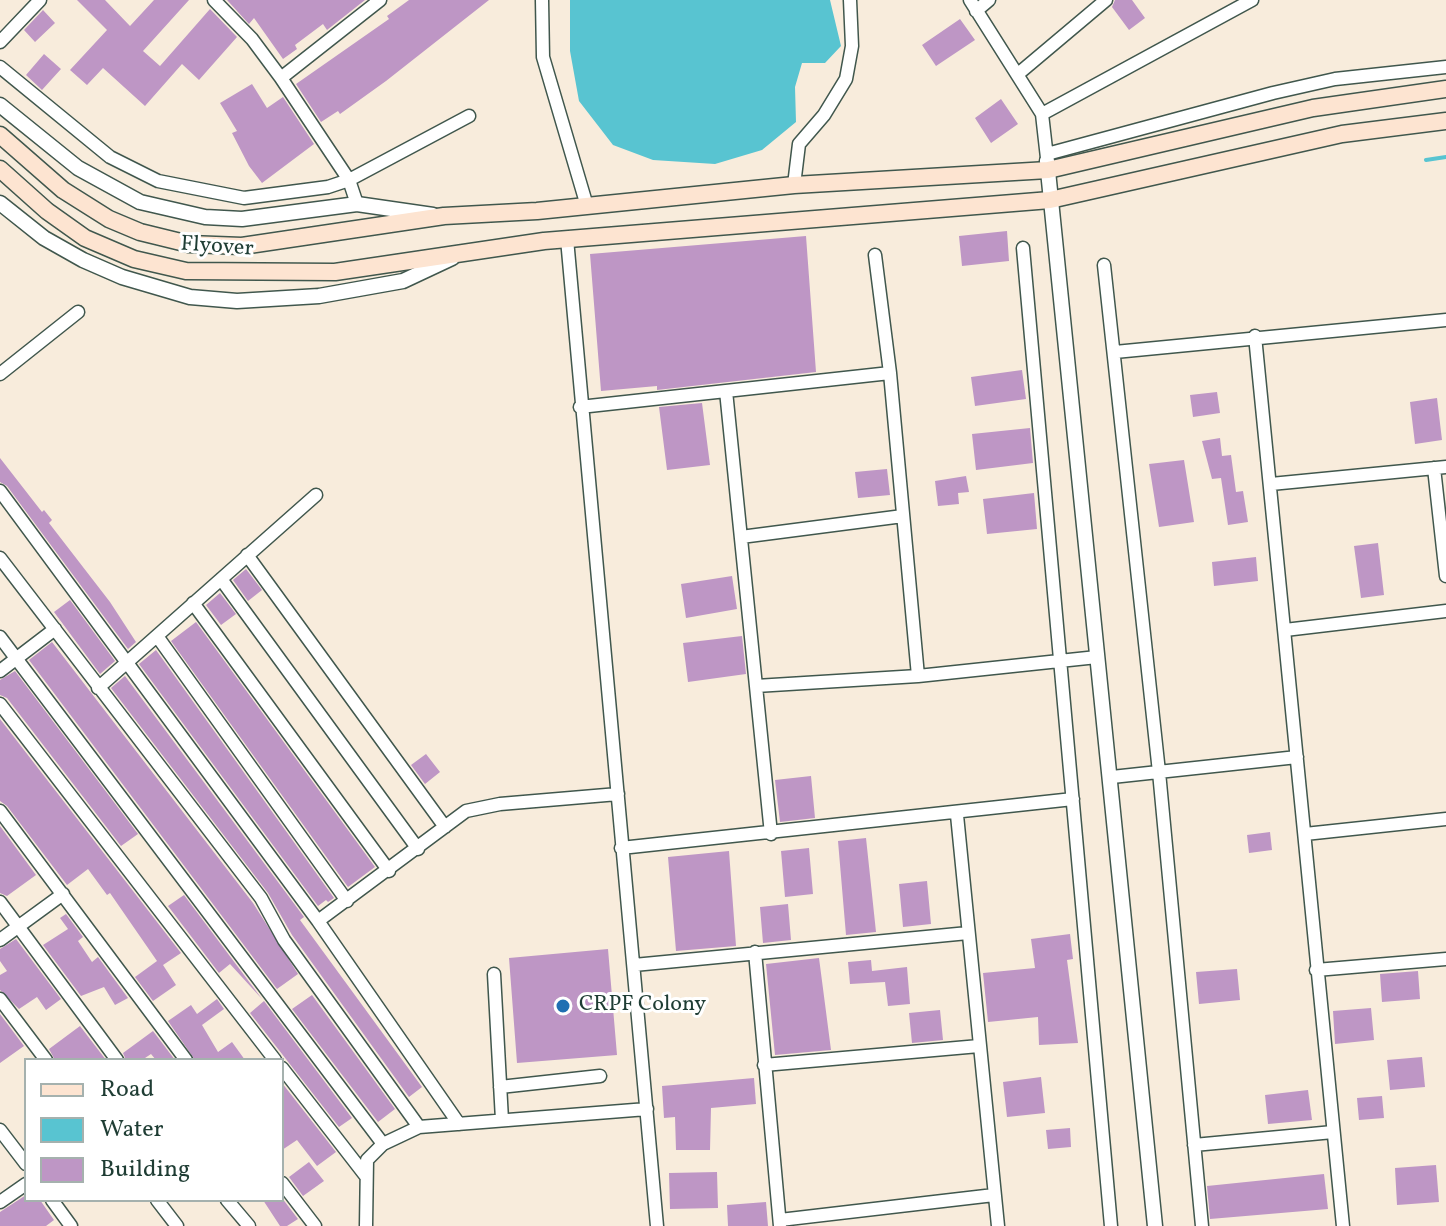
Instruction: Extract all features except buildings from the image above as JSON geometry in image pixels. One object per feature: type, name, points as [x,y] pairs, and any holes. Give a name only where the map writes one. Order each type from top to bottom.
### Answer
[{"type":"main road","name":"Flyover","points":[[0,135],[63,190],[109,219],[140,232],[189,244],[242,246],[385,228],[444,216],[537,211],[1047,162],[1313,108],[1446,89]]},
{"type":"main road","name":"Flyover","points":[[0,169],[47,211],[85,238],[134,259],[186,271],[246,274],[335,272],[544,241],[1050,200],[1342,134],[1446,121]]},
{"type":"main road","points":[[537,211],[544,241]]},
{"type":"street","points":[[0,42],[40,0]]},
{"type":"street","points":[[214,0],[252,39],[281,78],[349,180],[357,204]]},
{"type":"street","points":[[281,78],[380,0]]},
{"type":"street","points":[[542,0],[543,57],[587,206]]},
{"type":"street","points":[[794,185],[799,144],[824,115],[846,79],[852,46],[850,0]]},
{"type":"street","points":[[989,0],[973,5],[1042,114],[1112,777],[1155,1226]]},
{"type":"street","points":[[1018,74],[1106,0]]},
{"type":"street","points":[[1042,114],[1252,0]]},
{"type":"street","points":[[0,67],[110,157],[158,181],[244,198],[328,187],[349,180],[469,116]]},
{"type":"street","points":[[1047,162],[1288,89],[1335,79],[1446,67]]},
{"type":"street","points":[[0,105],[78,168],[140,202],[205,217],[242,219],[357,204],[444,216]]},
{"type":"street","points":[[0,203],[44,238],[83,260],[122,277],[190,297],[237,301],[343,292],[403,281],[459,254]]},
{"type":"street","points":[[567,239],[657,1226]]},
{"type":"street","points":[[1023,248],[1111,1226]]},
{"type":"street","points":[[875,255],[890,373],[918,676]]},
{"type":"street","points":[[1104,265],[1159,772],[1202,1226]]},
{"type":"street","points":[[0,374],[78,312]]},
{"type":"street","points":[[1115,352],[1255,336],[1446,320]]},
{"type":"street","points":[[1255,336],[1343,1226]]},
{"type":"street","points":[[580,407],[890,373]]},
{"type":"street","points":[[726,391],[771,834]]},
{"type":"street","points":[[1271,484],[1440,468],[1446,576]]},
{"type":"street","points":[[0,491],[318,921],[459,1124]]},
{"type":"street","points":[[98,688],[316,495]]},
{"type":"street","points":[[741,537],[903,516]]},
{"type":"street","points":[[247,555],[445,827]]},
{"type":"street","points":[[0,558],[261,898],[284,940],[419,1127]]},
{"type":"street","points":[[221,579],[418,849]]},
{"type":"street","points":[[193,603],[389,871]]},
{"type":"street","points":[[1285,630],[1446,611]]},
{"type":"street","points":[[0,671],[55,629]]},
{"type":"street","points":[[157,636],[347,901]]},
{"type":"street","points":[[0,637],[383,1144]]},
{"type":"street","points":[[756,686],[918,676],[1097,657]]},
{"type":"street","points":[[0,704],[273,1058]]},
{"type":"street","points":[[1112,777],[1297,757]]},
{"type":"street","points":[[318,921],[445,827],[479,807],[618,794]]},
{"type":"street","points":[[621,848],[957,815],[1073,799]]},
{"type":"street","points":[[0,811],[185,1058]]},
{"type":"street","points":[[957,815],[998,1226]]},
{"type":"street","points":[[1305,834],[1446,819]]},
{"type":"street","points":[[0,940],[63,894]]},
{"type":"street","points":[[0,902],[116,1058]]},
{"type":"street","points":[[634,965],[968,933]]},
{"type":"street","points":[[755,952],[780,1223],[994,1195]]},
{"type":"street","points":[[1316,970],[1446,961]]},
{"type":"street","points":[[494,974],[502,1120]]},
{"type":"street","points":[[0,999],[44,1058]]},
{"type":"street","points":[[764,1065],[979,1046]]},
{"type":"street","points":[[284,1071],[365,1175]]},
{"type":"street","points":[[500,1087],[600,1076]]},
{"type":"street","points":[[366,1226],[369,1206],[365,1175],[367,1160],[383,1144],[419,1127],[647,1109]]},
{"type":"street","points":[[0,1130],[24,1161]]},
{"type":"street","points":[[1194,1145],[1333,1132]]},
{"type":"street","points":[[0,1202],[24,1185]]},
{"type":"street","points":[[284,1186],[315,1226]]},
{"type":"street","points":[[53,1202],[71,1226]]},
{"type":"street","points":[[159,1202],[177,1226]]},
{"type":"street","points":[[229,1202],[249,1226]]},
{"type":"water","points":[[570,0],[830,0],[841,46],[825,63],[802,63],[795,87],[796,122],[762,150],[715,164],[653,160],[613,145],[579,101],[570,51]]},
{"type":"waterway","points":[[1426,160],[1446,157]]},
{"type":"place","name":"CRPF Colony","points":[[563,1006]]}]
